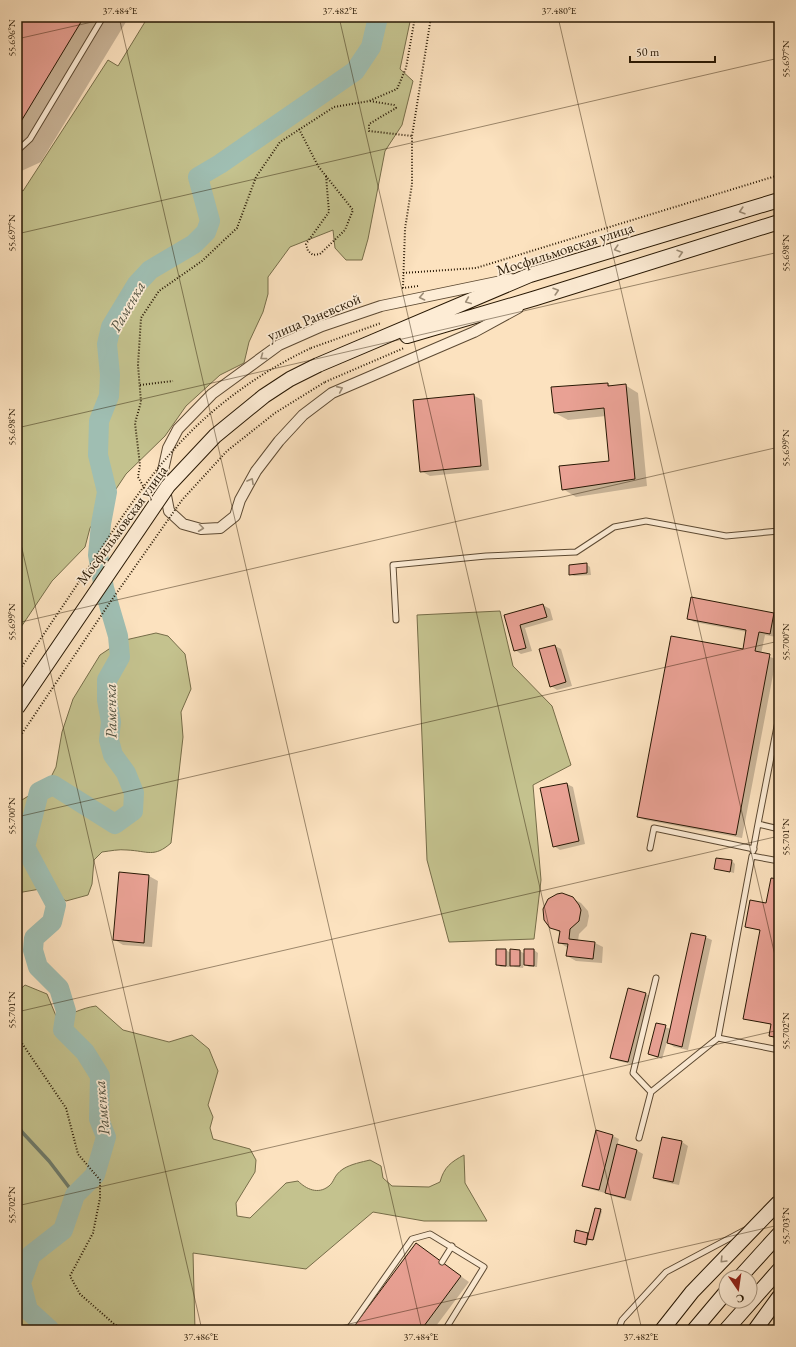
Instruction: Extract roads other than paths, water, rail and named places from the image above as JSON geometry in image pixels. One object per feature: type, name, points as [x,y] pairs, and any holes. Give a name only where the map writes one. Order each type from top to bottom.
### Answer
[{"type":"street","name":"Мосфильмовская улица","points":[[17,708],[168,486],[215,436],[264,396],[290,379],[318,365],[530,275],[779,200]]},
{"type":"street","name":"Мосфильмовская улица","points":[[345,354],[536,298],[779,222]]},
{"type":"street","name":"улица Раневской","points":[[530,275],[381,306],[322,326],[279,345],[212,394],[178,429],[168,448],[162,475],[168,510],[183,524],[201,529],[220,528],[235,516],[240,500],[256,471],[279,441],[303,415],[332,393],[474,332],[536,298]]},
{"type":"street","points":[[662,1330],[692,1292],[779,1202]]},
{"type":"street","points":[[747,1269],[779,1234]]},
{"type":"street","points":[[728,1327],[779,1270]]},
{"type":"street","points":[[754,1330],[779,1297]]},
{"type":"street","points":[[694,1330],[718,1301]]},
{"type":"lane","points":[[17,151],[30,139],[103,17]]},
{"type":"lane","points":[[396,620],[393,565],[486,556],[576,552],[614,527],[646,521],[726,536],[779,532]]},
{"type":"lane","points":[[639,1138],[651,1092],[718,1038],[758,824],[778,728],[779,716]]},
{"type":"lane","points":[[758,824],[779,829]]},
{"type":"lane","points":[[650,848],[654,828],[754,849]]},
{"type":"lane","points":[[752,856],[779,862]]},
{"type":"lane","points":[[651,1092],[633,1073],[656,978]]},
{"type":"lane","points":[[718,1038],[779,1050]]},
{"type":"lane","points":[[618,1330],[622,1320],[666,1272],[779,1213]]},
{"type":"lane","points":[[348,1330],[412,1238],[430,1234],[452,1246],[484,1267],[445,1330]]},
{"type":"lane","points":[[442,1262],[452,1246]]},
{"type":"waterway","name":"Раменка","points":[[50,1330],[28,1310],[21,1283],[31,1255],[63,1230],[75,1195],[95,1175],[106,1137],[99,1119],[100,1076],[85,1052],[63,1030],[66,1011],[59,988],[38,967],[33,950],[34,938],[52,922],[56,905],[25,847],[39,792],[53,785],[115,824],[133,811],[134,793],[126,773],[113,755],[109,740],[111,722],[107,700],[107,680],[120,657],[118,636],[104,588],[98,555],[101,524],[107,492],[98,455],[99,421],[109,396],[110,375],[107,344],[111,327],[137,284],[150,270],[194,244],[206,232],[210,221],[198,177],[220,164],[355,71],[371,47],[378,17]]},
{"type":"waterway","points":[[17,1123],[22,1132],[49,1161],[75,1195]]}]
